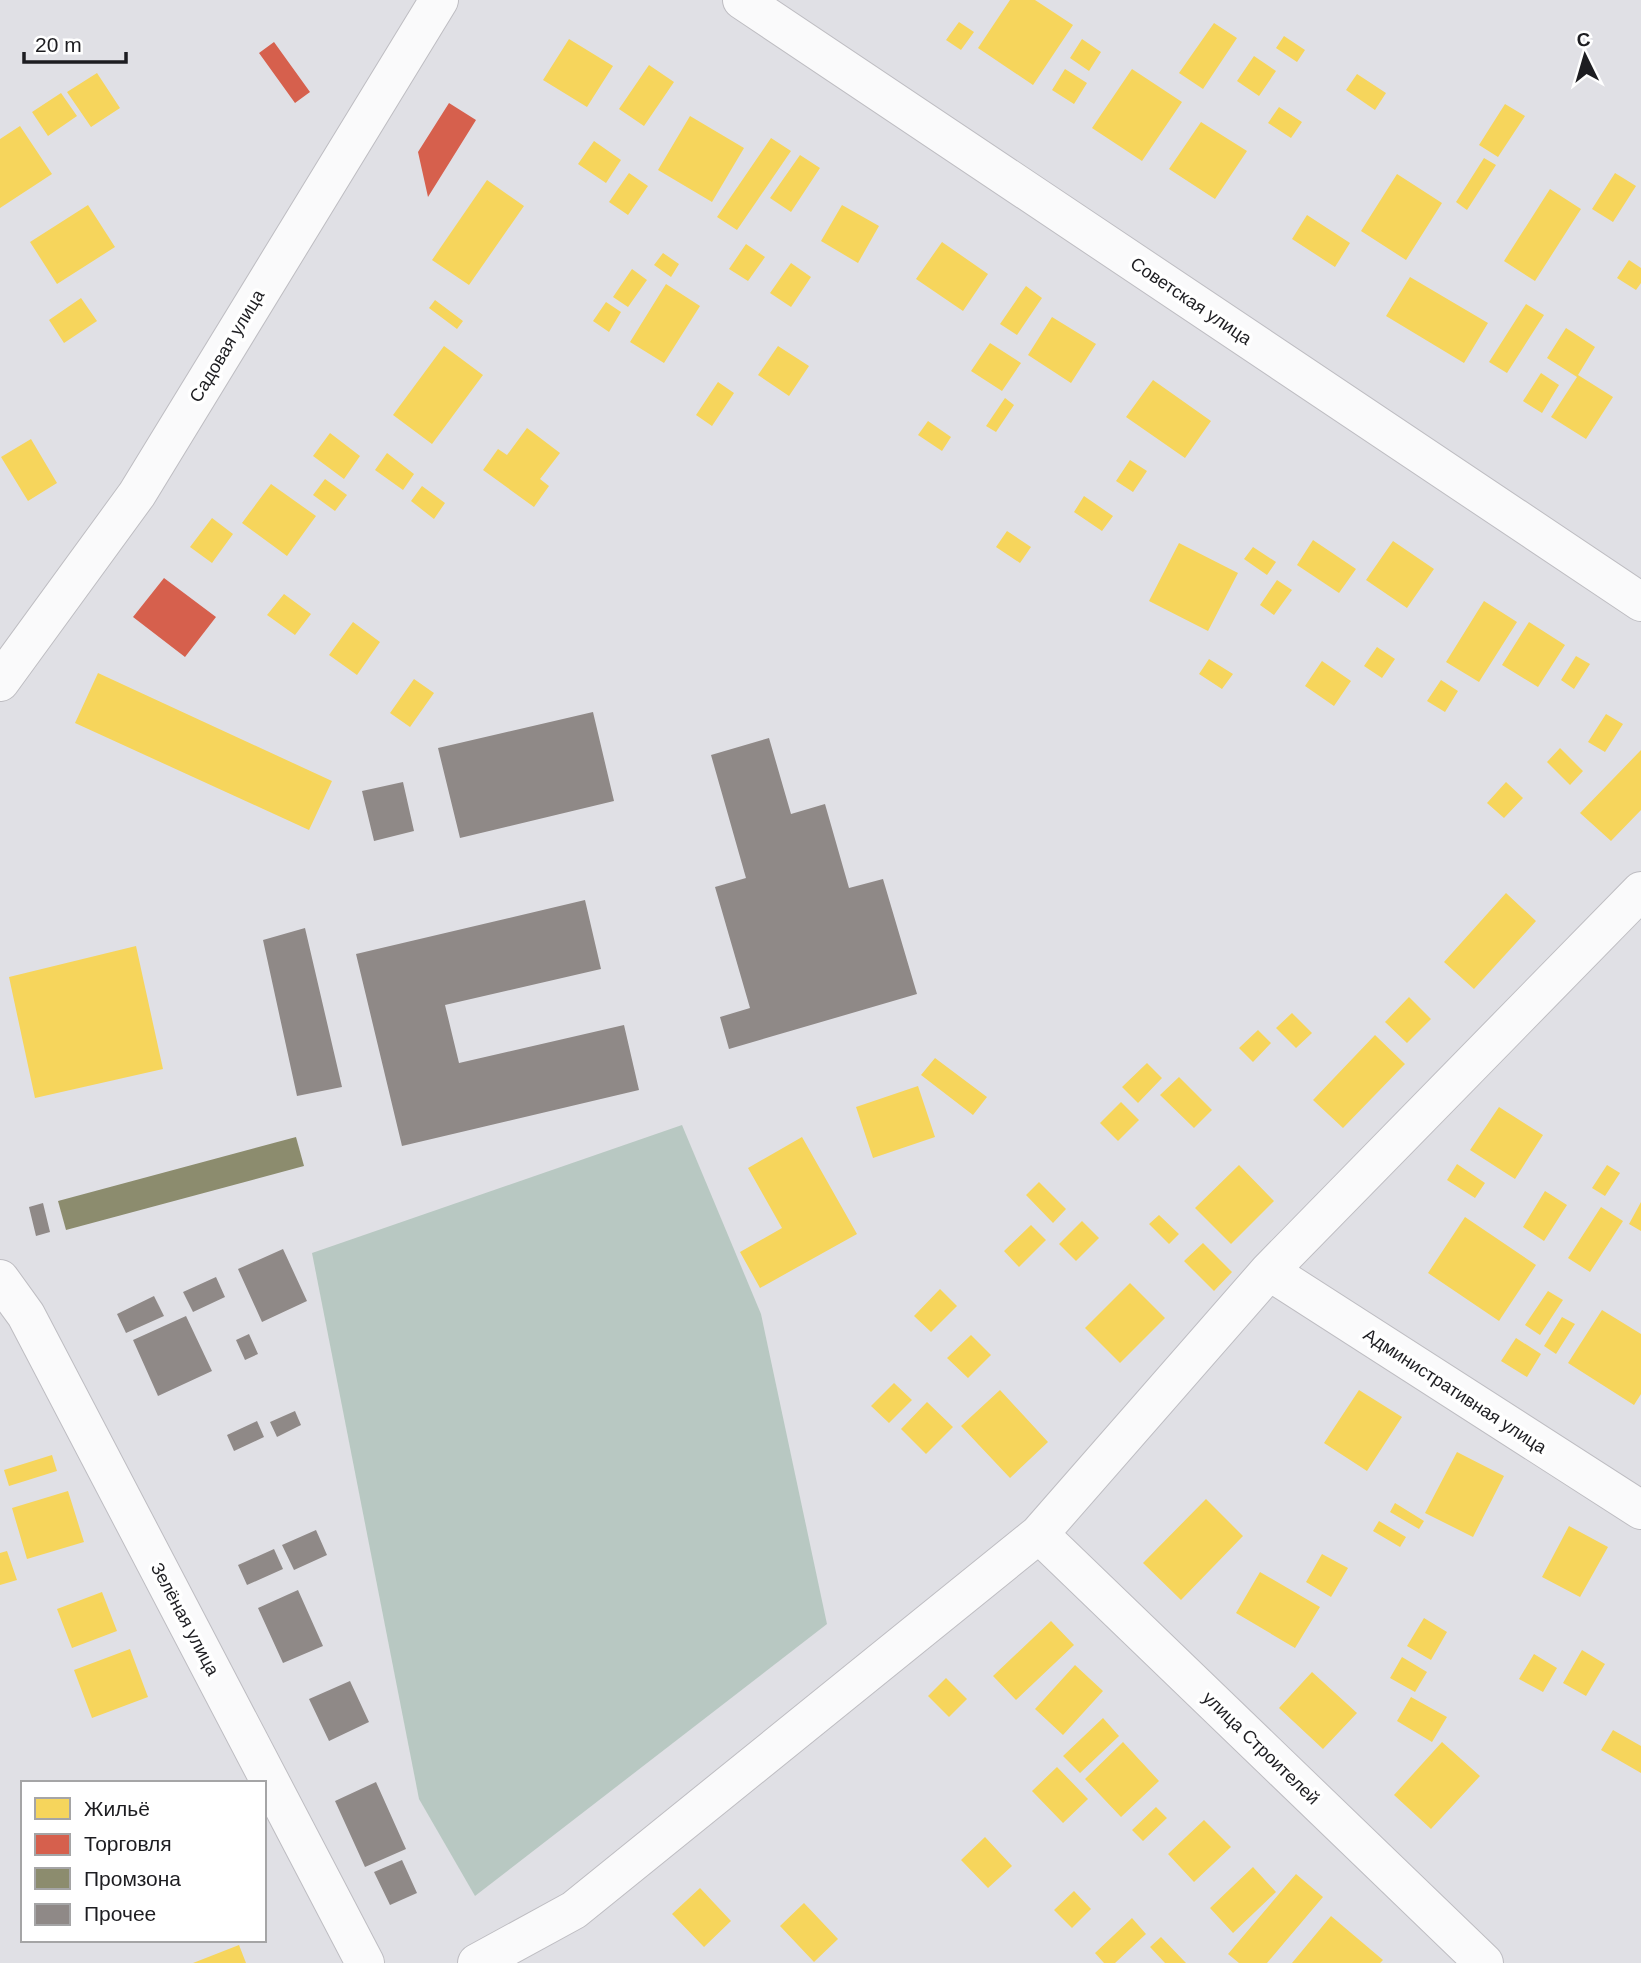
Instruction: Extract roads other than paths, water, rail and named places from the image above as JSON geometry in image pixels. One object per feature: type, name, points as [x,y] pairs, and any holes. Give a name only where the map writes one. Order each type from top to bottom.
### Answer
[{"type":"street","name":"Садовая улица","points":[[0,682],[137,494],[439,0]]},
{"type":"street","name":"Советская улица","points":[[742,0],[1641,602]]},
{"type":"street","points":[[477,1963],[574,1910],[1039,1534],[1269,1271],[1641,891]]},
{"type":"street","name":"Административная улица","points":[[1269,1271],[1641,1510]]},
{"type":"street","name":"Зелёная улица","points":[[0,1279],[26,1315],[365,1963]]},
{"type":"street","name":"улица Строителей","points":[[1039,1534],[1484,1963]]}]
